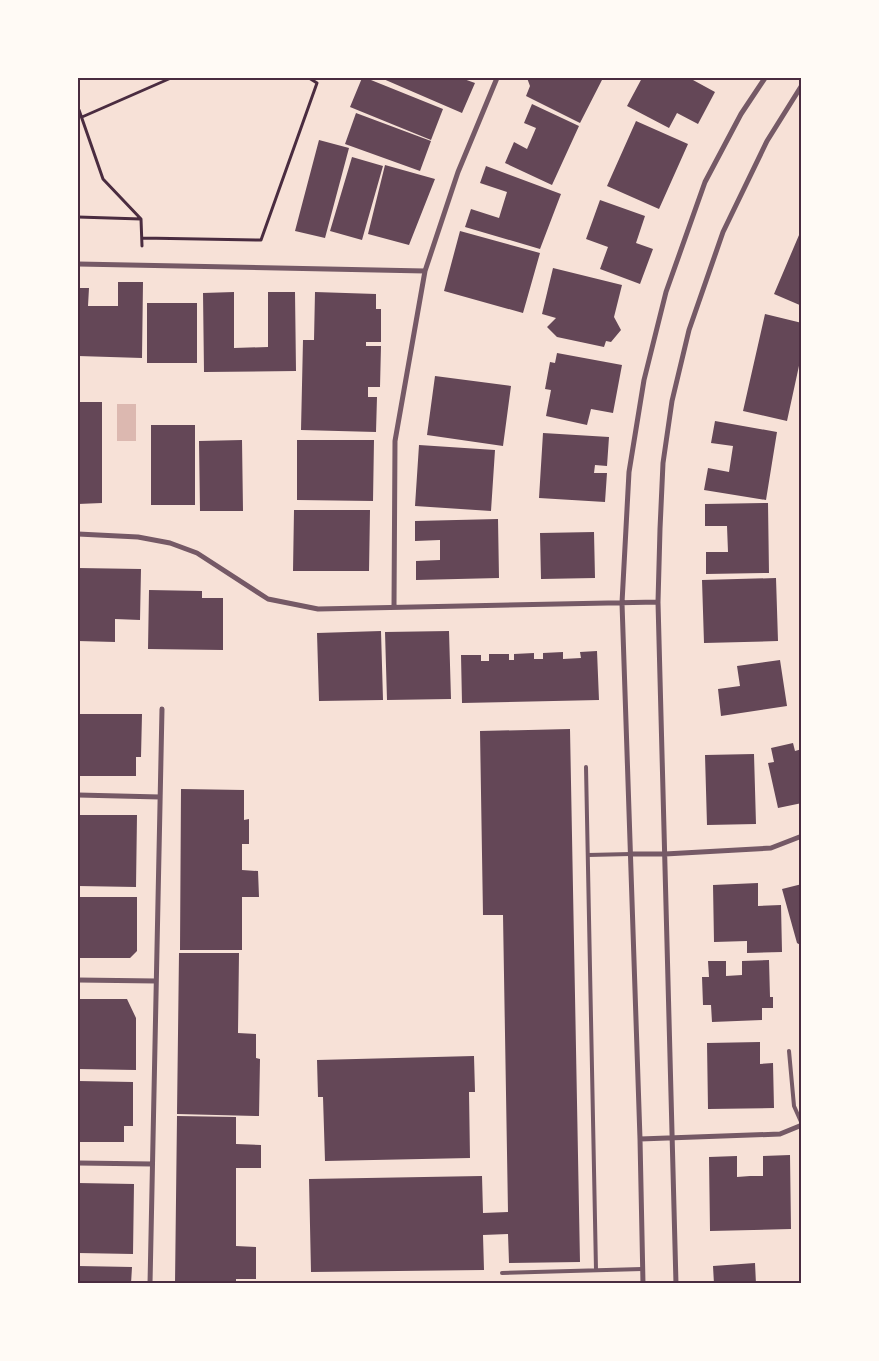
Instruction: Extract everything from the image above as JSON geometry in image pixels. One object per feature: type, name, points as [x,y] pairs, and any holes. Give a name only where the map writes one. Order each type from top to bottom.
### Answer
[{"type":"street","points":[[394,607],[395,441],[425,271],[458,172],[497,78]]},
{"type":"street","points":[[643,1284],[622,603],[628,472],[644,380],[666,292],[706,182],[741,114],[765,78]]},
{"type":"street","points":[[676,1284],[658,602],[663,462],[672,401],[689,330],[723,232],[767,141],[802,85]]},
{"type":"street","points":[[78,264],[425,271]]},
{"type":"street","points":[[78,534],[138,537],[170,543],[197,553],[268,599],[318,609],[658,602]]},
{"type":"street","points":[[150,1284],[162,709]]},
{"type":"street","points":[[78,795],[160,797]]},
{"type":"street","points":[[631,854],[770,848],[802,836]]},
{"type":"street","points":[[78,980],[156,981]]},
{"type":"street","points":[[640,1139],[780,1134],[802,1125]]},
{"type":"street","points":[[78,1163],[152,1164]]},
{"type":"lane","points":[[586,767],[596,1270]]},
{"type":"lane","points":[[588,855],[631,854]]},
{"type":"lane","points":[[789,1051],[794,1106],[802,1125]]},
{"type":"lane","points":[[502,1273],[642,1269]]},
{"type":"path","points":[[82,117],[170,78]]},
{"type":"path","points":[[142,238],[261,240],[317,83],[308,78]]},
{"type":"path","points":[[80,110],[103,179],[141,219],[142,246]]},
{"type":"path","points":[[78,217],[141,219]]},
{"type":"shaded area","points":[[117,404],[136,404],[136,441],[117,441]]},
{"type":"building","points":[[362,78],[443,109],[431,140],[350,107]]},
{"type":"building","points":[[381,78],[461,78],[475,83],[462,113]]},
{"type":"building","points":[[527,78],[603,78],[580,123],[526,96],[530,86]]},
{"type":"building","points":[[642,78],[694,78],[693,80],[715,92],[698,124],[677,113],[669,128],[627,106]]},
{"type":"building","points":[[532,104],[579,126],[552,185],[505,163],[514,142],[527,149],[536,128],[524,123]]},
{"type":"building","points":[[356,113],[431,141],[420,171],[345,144]]},
{"type":"building","points":[[636,121],[688,144],[659,209],[607,186]]},
{"type":"building","points":[[319,140],[349,148],[325,238],[295,231]]},
{"type":"building","points":[[352,157],[383,166],[362,240],[330,231]]},
{"type":"building","points":[[385,165],[435,179],[409,245],[368,234]]},
{"type":"building","points":[[486,166],[561,194],[540,249],[465,227],[471,209],[499,218],[507,192],[480,183]]},
{"type":"building","points":[[600,200],[645,216],[636,243],[653,249],[640,284],[600,269],[608,247],[586,239]]},
{"type":"building","points":[[802,228],[802,306],[774,294]]},
{"type":"building","points":[[460,231],[540,253],[523,313],[444,291]]},
{"type":"building","points":[[553,268],[622,285],[614,317],[621,330],[611,342],[606,341],[604,347],[557,337],[547,327],[556,318],[542,314]]},
{"type":"building","points":[[118,282],[143,282],[142,358],[78,356],[78,288],[89,288],[88,306],[118,306]]},
{"type":"building","points":[[234,292],[234,348],[268,347],[268,292],[295,292],[296,371],[204,372],[203,293]]},
{"type":"building","points":[[315,292],[376,294],[376,309],[381,309],[381,342],[366,342],[366,346],[381,346],[380,387],[368,387],[368,397],[377,397],[376,432],[301,430],[303,340],[314,340]]},
{"type":"building","points":[[147,303],[197,303],[197,363],[147,363]]},
{"type":"building","points":[[765,314],[802,323],[802,352],[787,421],[743,411]]},
{"type":"building","points":[[557,353],[622,365],[613,413],[591,409],[587,425],[546,416],[551,390],[545,389],[550,362],[555,363]]},
{"type":"building","points":[[435,376],[511,386],[503,446],[427,435]]},
{"type":"building","points":[[78,402],[102,402],[102,503],[78,504]]},
{"type":"building","points":[[715,421],[777,432],[766,500],[704,490],[708,468],[729,472],[733,446],[711,443]]},
{"type":"building","points":[[151,425],[195,425],[195,505],[151,505]]},
{"type":"building","points":[[543,433],[609,437],[607,466],[595,465],[594,473],[607,473],[605,502],[539,498]]},
{"type":"building","points":[[242,440],[243,511],[200,511],[199,441]]},
{"type":"building","points":[[297,440],[374,440],[373,501],[297,500]]},
{"type":"building","points":[[419,445],[495,450],[491,511],[415,506]]},
{"type":"building","points":[[768,503],[769,573],[706,574],[706,552],[728,552],[727,526],[705,526],[705,504]]},
{"type":"building","points":[[294,510],[370,510],[369,571],[293,571]]},
{"type":"building","points":[[498,519],[499,578],[416,580],[416,561],[440,560],[440,540],[415,541],[415,521]]},
{"type":"building","points":[[594,532],[595,578],[541,579],[540,533]]},
{"type":"building","points":[[78,568],[141,569],[140,620],[115,619],[115,642],[78,641]]},
{"type":"building","points":[[776,578],[778,641],[704,643],[702,580]]},
{"type":"building","points":[[149,590],[202,591],[202,598],[223,598],[223,650],[148,649]]},
{"type":"building","points":[[381,631],[383,700],[319,701],[317,633]]},
{"type":"building","points":[[449,631],[451,699],[387,700],[385,632]]},
{"type":"building","points":[[597,651],[599,700],[462,703],[461,655],[481,655],[481,661],[489,661],[489,654],[509,654],[509,660],[514,660],[514,654],[534,653],[534,659],[543,659],[543,653],[563,652],[563,659],[581,658],[580,652]]},
{"type":"building","points":[[780,660],[787,706],[721,716],[718,689],[740,686],[737,666]]},
{"type":"building","points":[[78,714],[142,714],[141,757],[136,757],[136,776],[78,776]]},
{"type":"building","points":[[570,729],[580,1262],[509,1263],[508,1234],[483,1235],[484,1270],[311,1272],[309,1179],[482,1176],[483,1213],[508,1212],[503,915],[483,915],[480,731]]},
{"type":"building","points":[[793,743],[795,751],[802,749],[802,803],[778,808],[768,763],[774,762],[771,748]]},
{"type":"building","points":[[754,754],[756,824],[707,825],[705,755]]},
{"type":"building","points":[[181,789],[244,790],[244,820],[249,819],[249,844],[242,844],[242,870],[258,871],[259,897],[242,897],[242,950],[180,950]]},
{"type":"building","points":[[78,815],[137,815],[136,887],[78,886]]},
{"type":"building","points":[[758,883],[758,906],[781,905],[782,952],[747,953],[747,941],[714,942],[713,885]]},
{"type":"building","points":[[802,884],[802,946],[797,943],[782,889]]},
{"type":"building","points":[[78,897],[137,897],[137,951],[130,958],[78,958]]},
{"type":"building","points":[[179,953],[239,953],[238,1033],[256,1034],[256,1058],[260,1059],[259,1116],[177,1114]]},
{"type":"building","points":[[769,960],[770,997],[773,997],[773,1008],[762,1008],[762,1020],[712,1022],[711,1005],[703,1005],[702,977],[709,977],[708,961],[726,961],[726,976],[742,975],[742,961]]},
{"type":"building","points":[[78,999],[127,999],[136,1018],[136,1070],[78,1069]]},
{"type":"building","points":[[760,1042],[760,1064],[773,1063],[774,1108],[708,1109],[707,1043]]},
{"type":"building","points":[[474,1056],[475,1092],[469,1092],[470,1158],[325,1161],[323,1097],[318,1097],[317,1060]]},
{"type":"building","points":[[78,1081],[133,1082],[133,1126],[124,1126],[124,1142],[78,1142]]},
{"type":"building","points":[[177,1116],[236,1117],[236,1144],[261,1145],[261,1168],[236,1168],[236,1246],[256,1247],[256,1279],[236,1279],[236,1284],[175,1284]]},
{"type":"building","points":[[790,1155],[791,1229],[710,1231],[709,1157],[737,1156],[737,1177],[763,1176],[763,1156]]},
{"type":"building","points":[[78,1183],[134,1184],[133,1254],[78,1253]]},
{"type":"building","points":[[755,1263],[756,1284],[714,1284],[713,1266]]},
{"type":"building","points":[[78,1266],[132,1267],[131,1284],[78,1284]]}]
